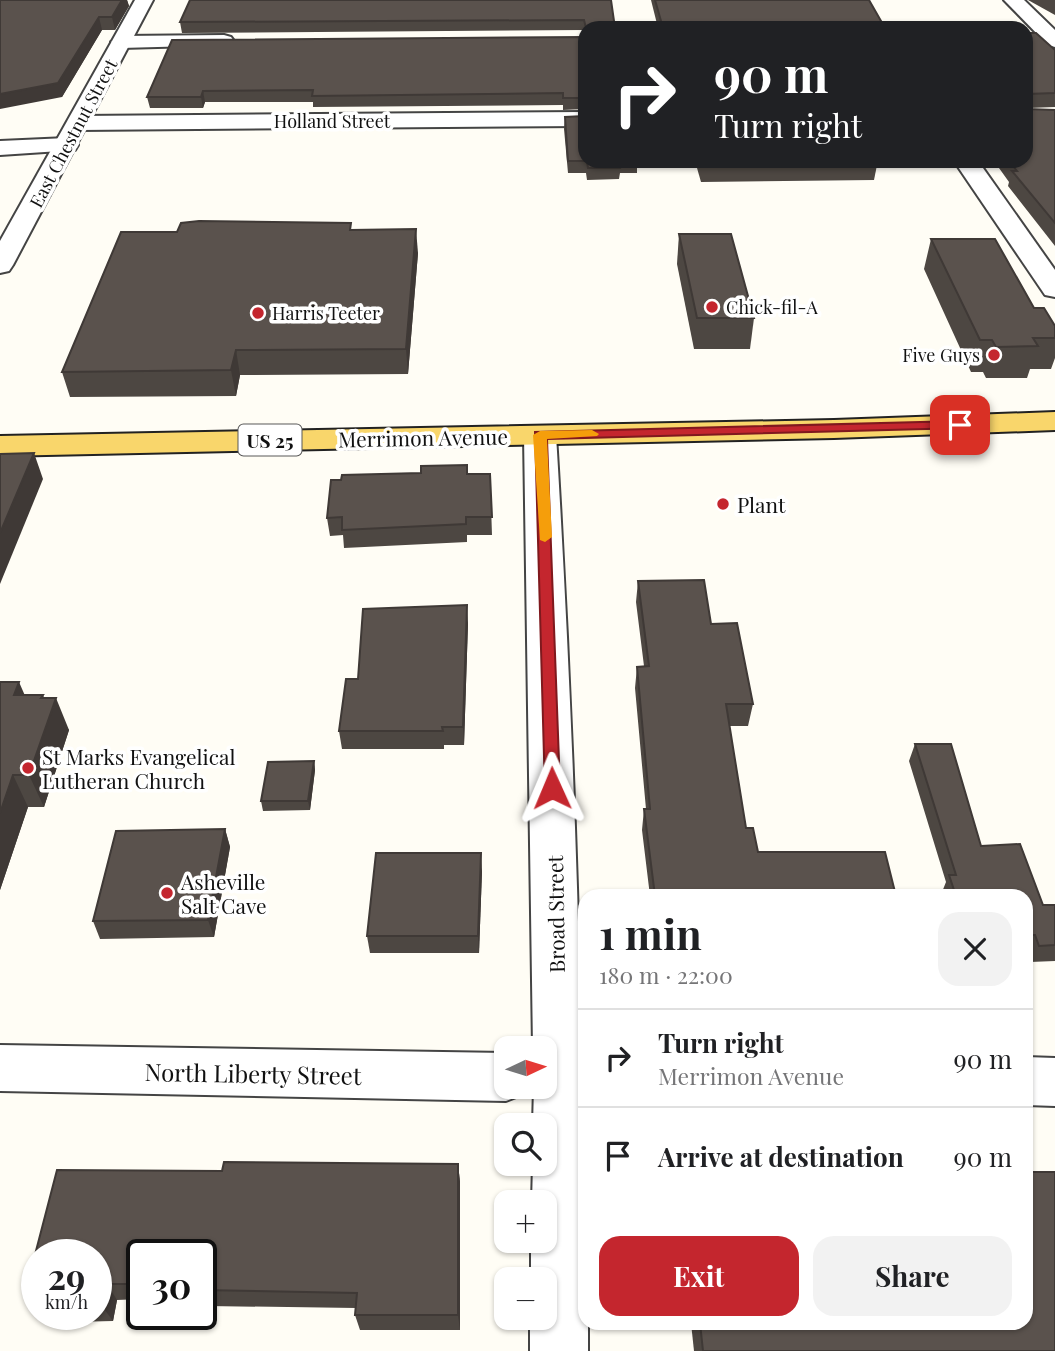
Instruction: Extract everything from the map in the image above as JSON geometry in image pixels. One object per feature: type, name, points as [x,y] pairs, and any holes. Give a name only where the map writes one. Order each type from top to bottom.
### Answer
[{"type":"main road","name":"Merrimon Avenue","points":[[0,446],[1055,421]]},
{"type":"street","name":"East Chestnut Street","points":[[0,265],[144,0]]},
{"type":"street","points":[[1013,0],[1053,39]]},
{"type":"street","points":[[1033,38],[1053,39]]},
{"type":"street","points":[[121,42],[244,41]]},
{"type":"street","name":"Holland Street","points":[[79,123],[578,119]]},
{"type":"street","points":[[4,145],[67,145]]},
{"type":"street","points":[[971,168],[1055,289]]},
{"type":"street","name":"Broad Street","points":[[540,435],[563,1078],[559,1351]]},
{"type":"street","name":"North Liberty Street","points":[[0,1068],[494,1077]]},
{"type":"street","points":[[1033,1082],[1055,1082]]},
{"type":"building","points":[[0,0],[122,0],[112,17],[99,17],[58,83],[0,94]]},
{"type":"building","points":[[190,0],[611,0],[614,21],[584,20],[180,22]]},
{"type":"building","points":[[655,0],[869,0],[881,21],[661,21]]},
{"type":"building","points":[[1033,33],[1055,50],[1055,93],[1033,94]]},
{"type":"building","points":[[578,37],[578,98],[563,98],[563,93],[312,96],[313,90],[203,91],[201,97],[147,97],[172,40]]},
{"type":"building","points":[[1033,109],[1055,110],[1055,223],[1012,171],[1017,171],[1015,168],[1033,168]]},
{"type":"building","points":[[578,116],[578,161],[568,161],[565,117]]},
{"type":"building","name":"Harris Teeter","points":[[181,223],[351,223],[350,230],[416,229],[406,349],[236,350],[231,370],[62,372],[121,232],[177,232]]},
{"type":"building","points":[[679,234],[731,234],[754,318],[697,318]]},
{"type":"building","points":[[931,239],[995,239],[1034,308],[1044,308],[1055,326],[1055,338],[1033,338],[1038,346],[996,347],[992,340],[980,340]]},
{"type":"building","points":[[34,453],[0,533],[0,454]]},
{"type":"building","points":[[467,465],[467,474],[490,474],[492,517],[466,517],[466,524],[342,530],[342,517],[327,518],[331,480],[341,480],[342,475],[421,473],[421,466]]},
{"type":"building","points":[[704,580],[711,624],[737,623],[753,704],[726,704],[746,828],[753,828],[758,852],[885,852],[894,889],[654,889],[644,809],[650,809],[637,667],[649,666],[638,581]]},
{"type":"building","points":[[467,605],[463,727],[442,727],[443,731],[339,731],[346,679],[358,679],[363,609]]},
{"type":"building","points":[[0,682],[19,682],[14,695],[56,698],[29,775],[13,775],[0,813]]},
{"type":"building","points":[[915,744],[951,744],[981,846],[1020,844],[1043,905],[1055,905],[1055,945],[1039,946],[1033,935],[1033,889],[954,889],[949,875],[956,875]]},
{"type":"building","points":[[314,761],[308,801],[261,801],[268,762]]},
{"type":"building","name":"Asheville Salt Cave","points":[[225,829],[208,920],[93,921],[116,831]]},
{"type":"building","points":[[376,853],[481,853],[478,936],[367,936]]},
{"type":"building","points":[[224,1162],[458,1164],[458,1315],[355,1315],[357,1293],[217,1290],[217,1239],[126,1239],[126,1284],[112,1284],[112,1239],[39,1239],[57,1170],[222,1171]]},
{"type":"building","points":[[1033,1172],[1055,1172],[1055,1351],[703,1351],[701,1330],[1033,1330]]},
{"type":"slow traffic","points":[[545,537],[540,435],[592,434]]},
{"type":"place","name":"Chick-fil-A","points":[[712,307]]},
{"type":"place","name":"Harris Teeter","points":[[258,313]]},
{"type":"place","name":"Five Guys","points":[[994,355]]},
{"type":"place","name":"Plant","points":[[723,504]]},
{"type":"place","name":"St Marks Evangelical Lutheran Church","points":[[28,768]]},
{"type":"place","name":"Asheville Salt Cave","points":[[167,893]]},
{"type":"route","points":[[552,788],[540,435],[960,425]]}]
